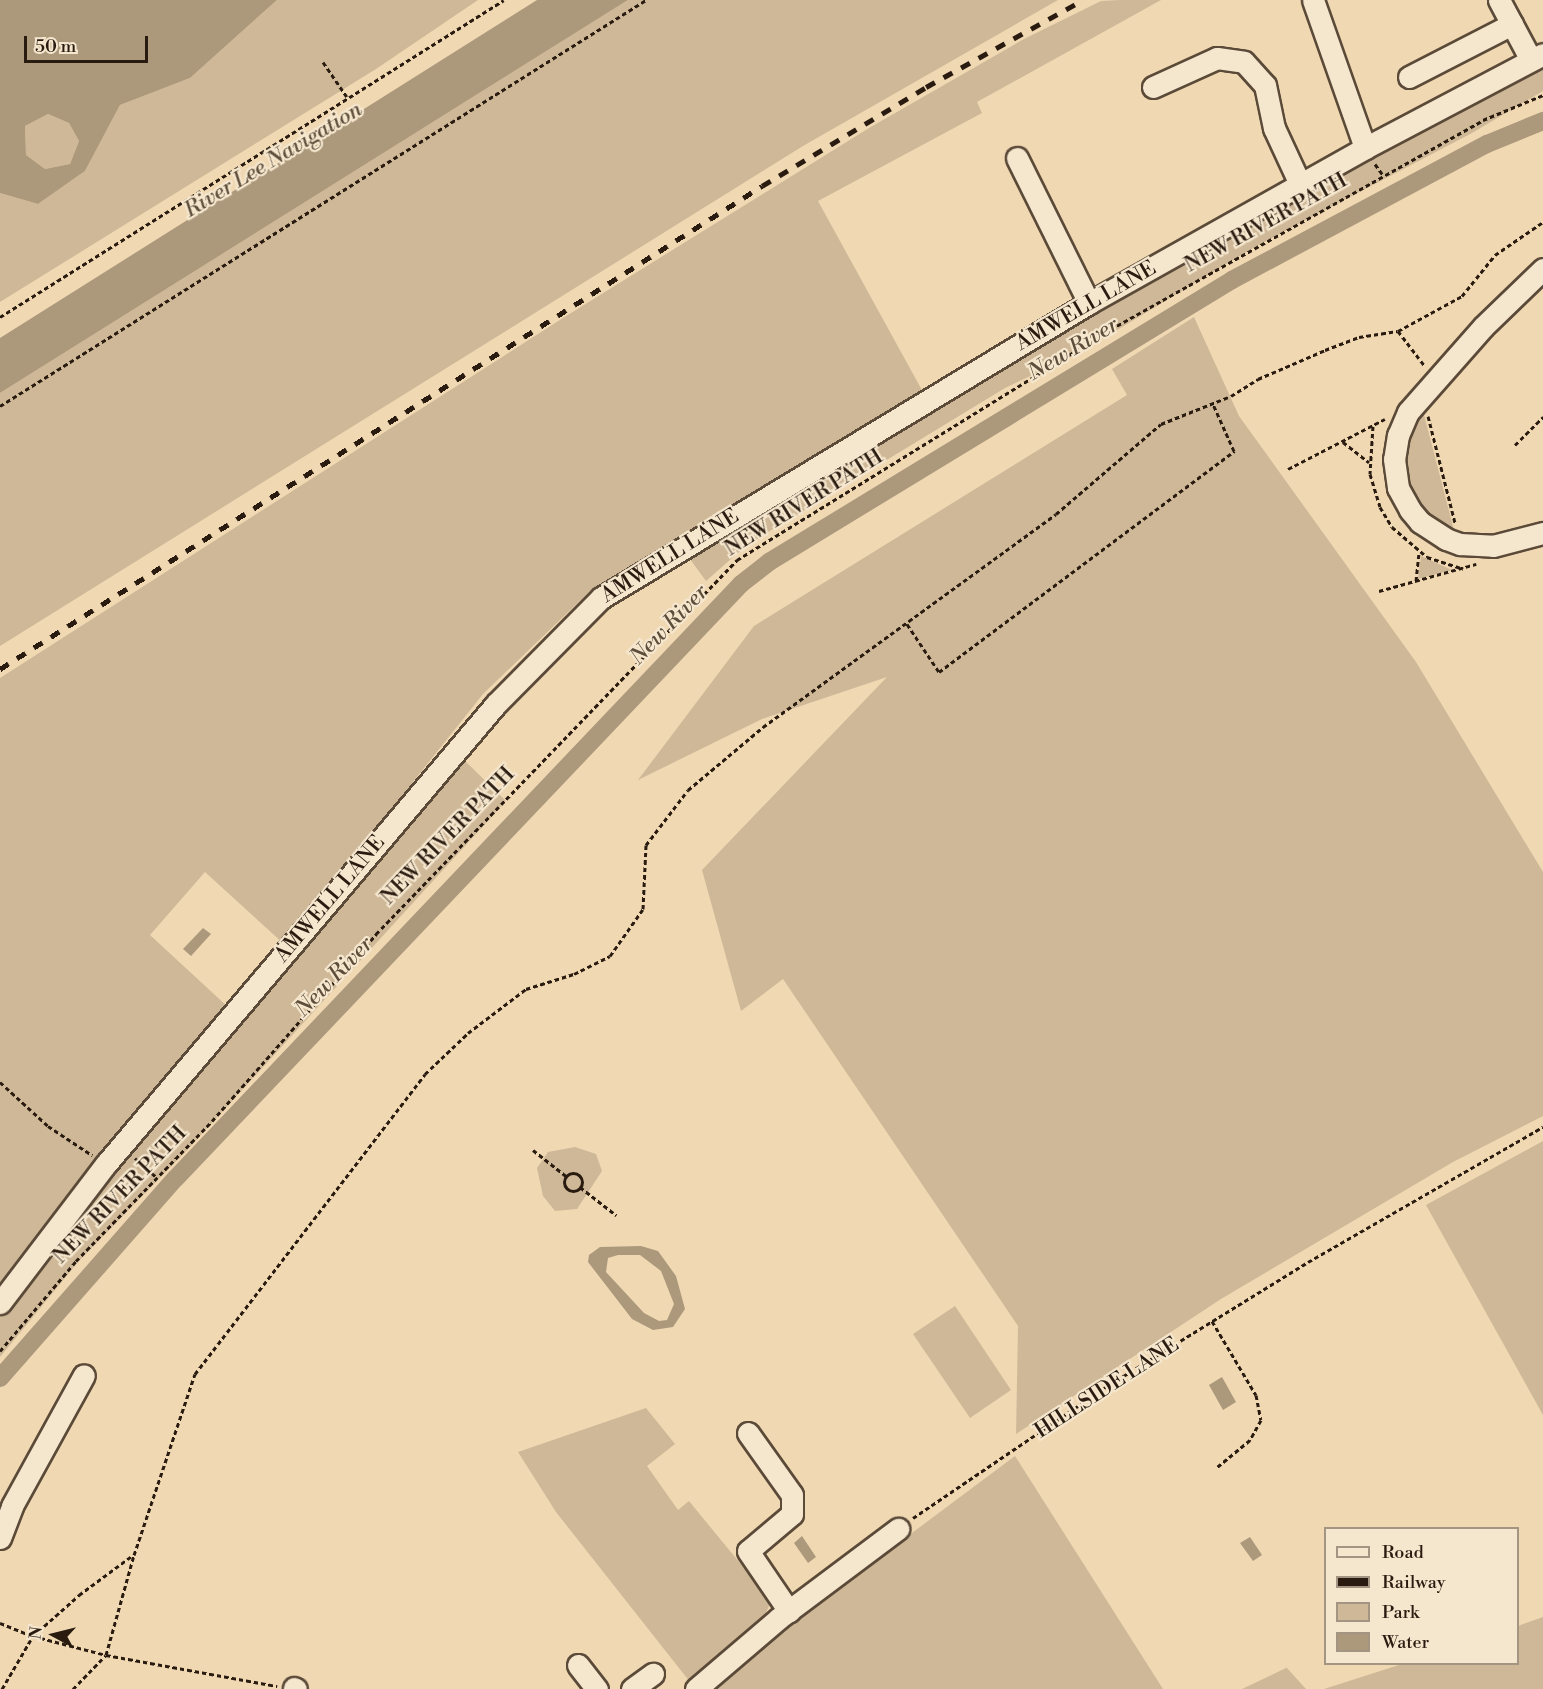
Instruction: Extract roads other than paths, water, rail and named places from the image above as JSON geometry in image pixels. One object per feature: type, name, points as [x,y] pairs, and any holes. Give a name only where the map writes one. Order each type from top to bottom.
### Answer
[{"type":"street","points":[[1313,0],[1365,148]]},
{"type":"street","points":[[1499,0],[1512,24],[1537,57]]},
{"type":"street","points":[[1409,77],[1512,24]]},
{"type":"street","name":"AMWELL LANE","points":[[0,1303],[106,1164],[496,704],[601,598],[1089,303],[1365,148],[1537,57]]},
{"type":"street","points":[[1153,87],[1217,58],[1244,63],[1265,85],[1274,128],[1300,184]]},
{"type":"street","points":[[1017,158],[1089,303]]},
{"type":"street","points":[[1543,269],[1483,327],[1408,412],[1398,435],[1394,459],[1398,488],[1420,522],[1460,544],[1492,546],[1543,533]]},
{"type":"street","points":[[0,1538],[12,1506],[84,1375]]},
{"type":"street","points":[[748,1433],[792,1496],[792,1514],[748,1551],[789,1611]]},
{"type":"street","points":[[696,1689],[789,1611],[898,1529]]},
{"type":"street","points":[[578,1665],[597,1689]]},
{"type":"street","points":[[632,1689],[653,1674]]},
{"type":"water","points":[[0,0],[277,0],[190,78],[120,105],[85,171],[38,204],[0,193]],"holes":[[[48,114],[69,123],[79,141],[70,164],[45,169],[26,155],[25,126]]]},
{"type":"water","points":[[537,0],[628,0],[0,393],[0,338]]},
{"type":"water","points":[[203,928],[211,934],[191,956],[183,949]]},
{"type":"water","points":[[641,1246],[658,1251],[676,1276],[685,1309],[673,1327],[653,1330],[632,1319],[588,1262],[589,1255],[600,1247]],"holes":[[[618,1255],[640,1255],[661,1271],[674,1304],[667,1320],[659,1321],[644,1313],[606,1272],[608,1258]]]},
{"type":"water","points":[[1222,1377],[1236,1402],[1223,1410],[1209,1385]]},
{"type":"water","points":[[802,1536],[816,1557],[808,1563],[794,1543]]},
{"type":"water","points":[[1250,1537],[1262,1555],[1253,1561],[1240,1543]]},
{"type":"waterway","name":"New River","points":[[0,1378],[176,1178],[741,584],[769,562],[1232,280],[1487,144],[1543,121]]},
{"type":"railway","points":[[0,669],[762,186],[926,87],[1083,0]]},
{"type":"water label","name":"River Lee Navigation","points":[[273,160]]}]
